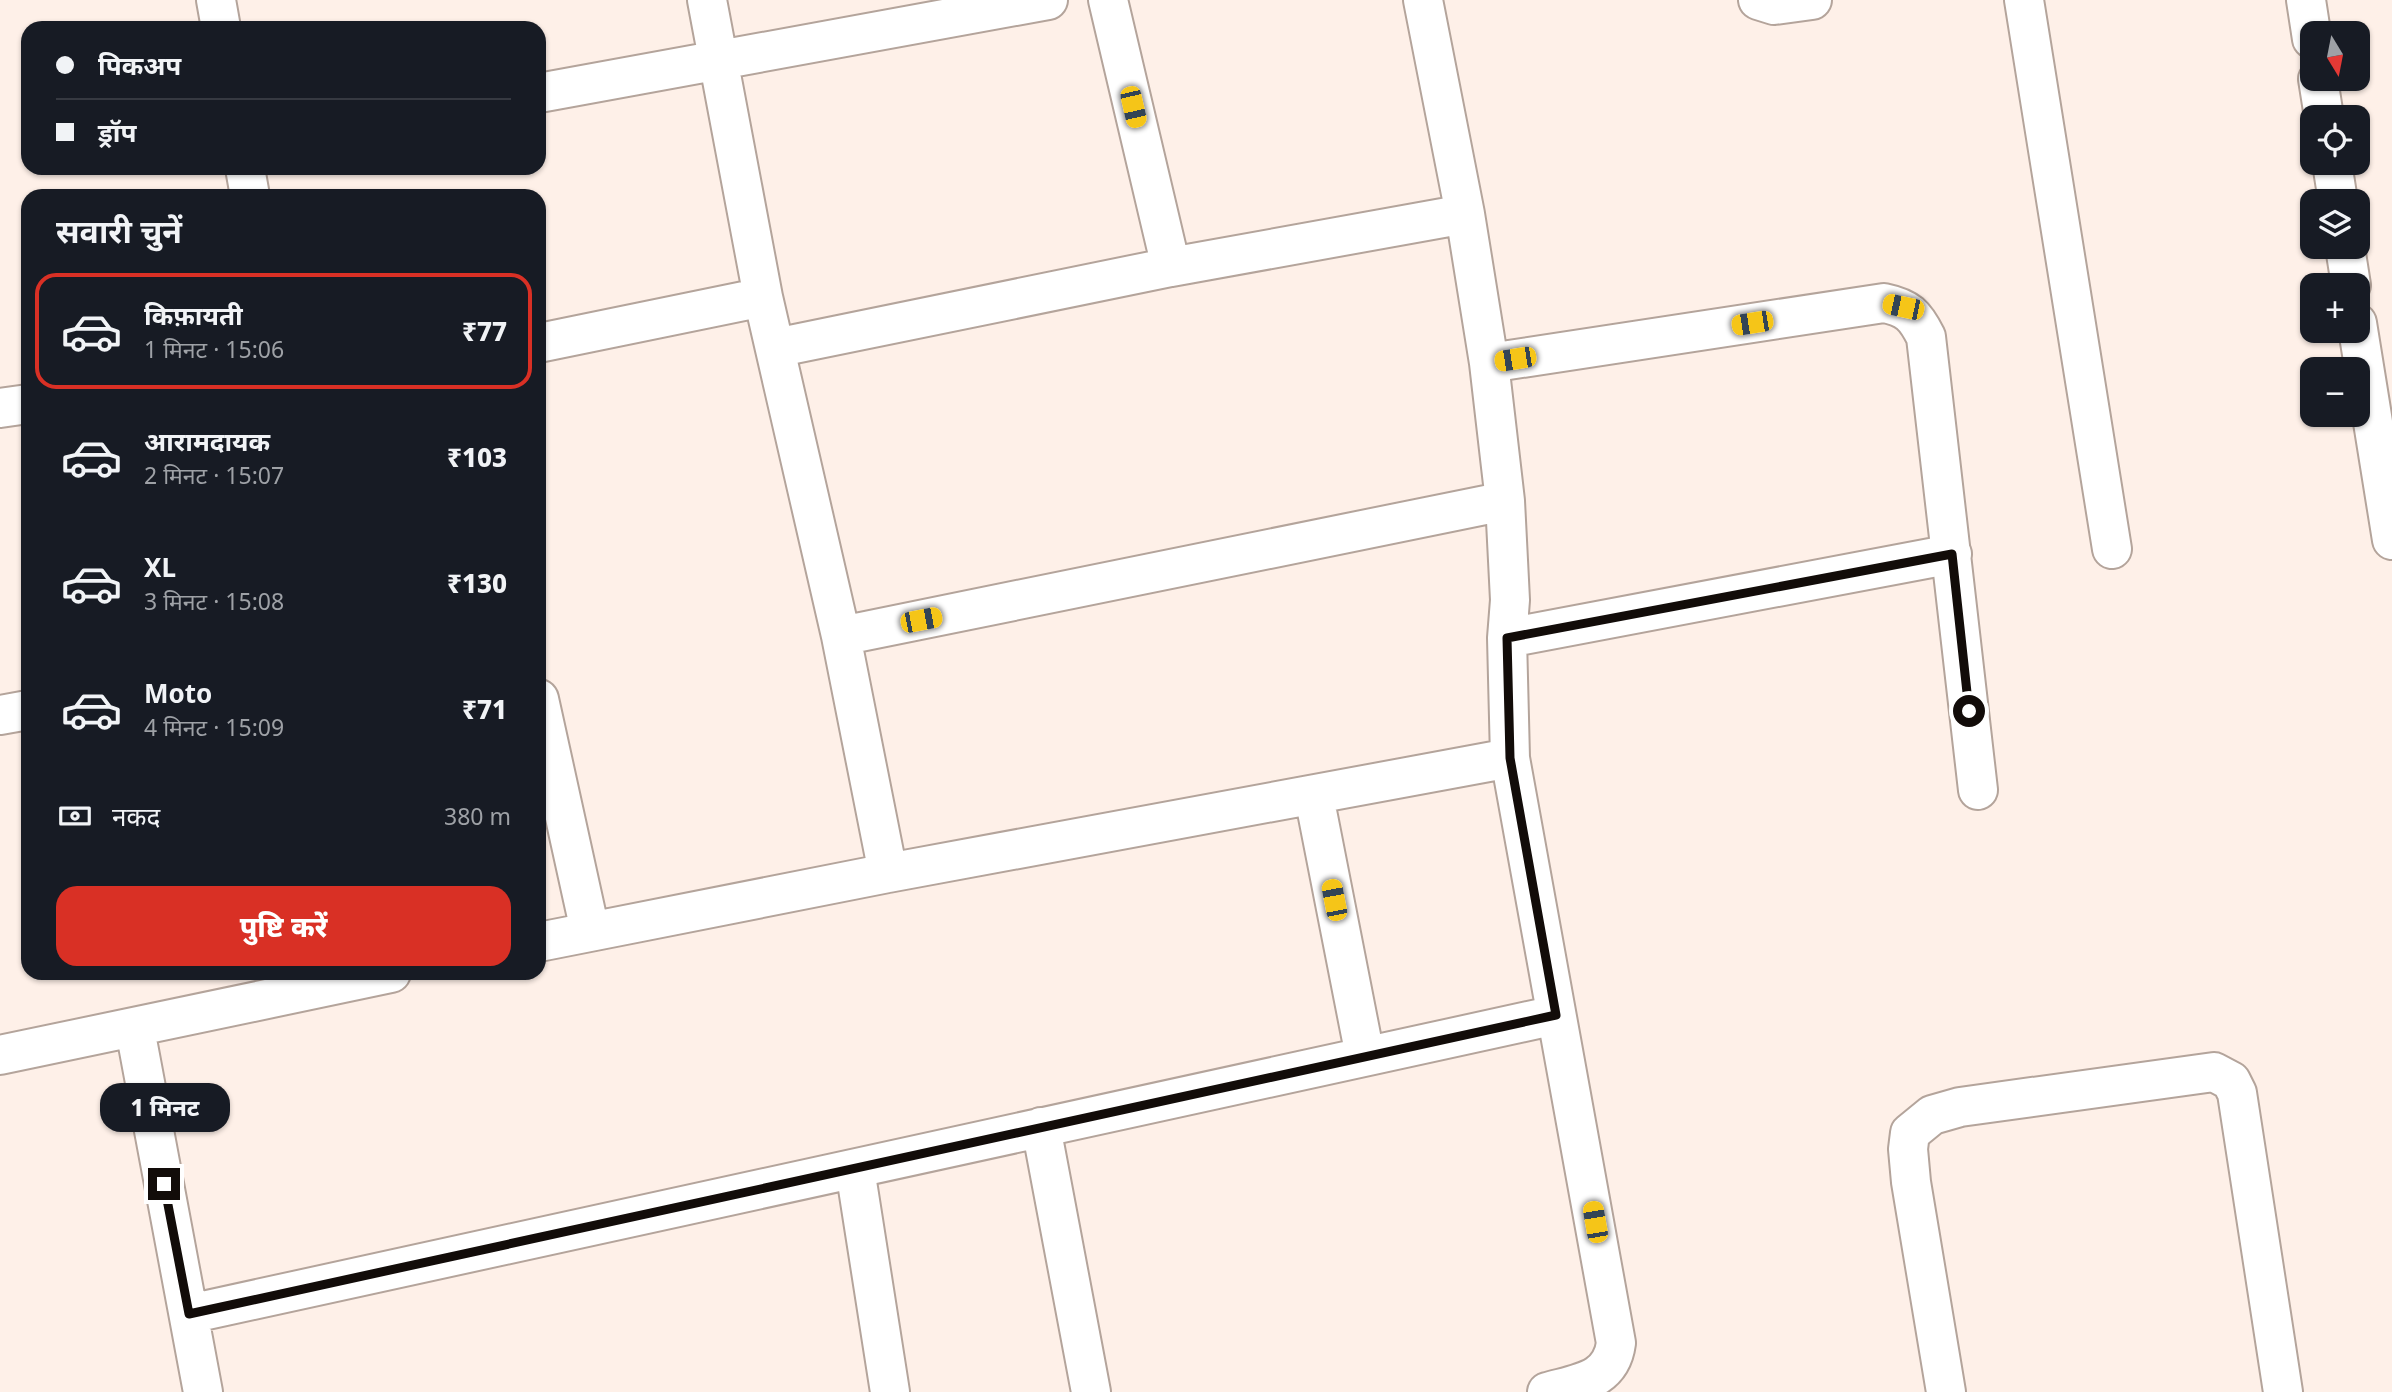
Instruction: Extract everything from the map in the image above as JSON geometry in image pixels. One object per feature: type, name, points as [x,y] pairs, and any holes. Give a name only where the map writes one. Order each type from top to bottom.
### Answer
[{"type":"street","points":[[216,0],[220,21]]},
{"type":"street","points":[[707,0],[762,297],[841,636],[888,873]]},
{"type":"street","points":[[546,92],[1048,0]]},
{"type":"street","points":[[1108,0],[1171,267]]},
{"type":"street","points":[[1423,0],[1465,214],[1489,363],[1505,501],[1510,600],[1507,638],[1510,758],[1616,1343],[1608,1368],[1595,1379],[1547,1392]]},
{"type":"street","points":[[1758,0],[1774,5],[1812,0]]},
{"type":"street","points":[[2024,0],[2112,549]]},
{"type":"street","points":[[2306,0],[2309,21]]},
{"type":"street","points":[[775,348],[1171,267],[1465,214]]},
{"type":"street","points":[[546,342],[762,297]]},
{"type":"street","points":[[1489,363],[1884,303],[1903,307],[1915,315],[1926,337],[1978,790]]},
{"type":"street","points":[[2360,343],[2392,540]]},
{"type":"street","points":[[0,408],[21,405]]},
{"type":"street","points":[[841,636],[1505,501]]},
{"type":"street","points":[[1507,638],[1952,554]]},
{"type":"street","points":[[0,715],[21,711]]},
{"type":"street","points":[[546,731],[590,931]]},
{"type":"street","points":[[546,940],[888,873],[1510,758]]},
{"type":"street","points":[[1314,796],[1365,1056]]},
{"type":"street","points":[[0,1055],[135,1028],[262,986],[322,980]]},
{"type":"street","points":[[189,1314],[1556,1015]]},
{"type":"street","points":[[135,1028],[203,1392]]},
{"type":"street","points":[[1946,1392],[1911,1182],[1908,1149],[1910,1133],[1931,1115],[1960,1107],[2214,1072],[2231,1081],[2237,1093],[2283,1392]]},
{"type":"street","points":[[1041,1127],[1091,1392]]},
{"type":"street","points":[[855,1169],[890,1392]]},
{"type":"route","points":[[164,1184],[189,1314],[1556,1015],[1510,758],[1507,638],[1952,554],[1969,711]]}]
